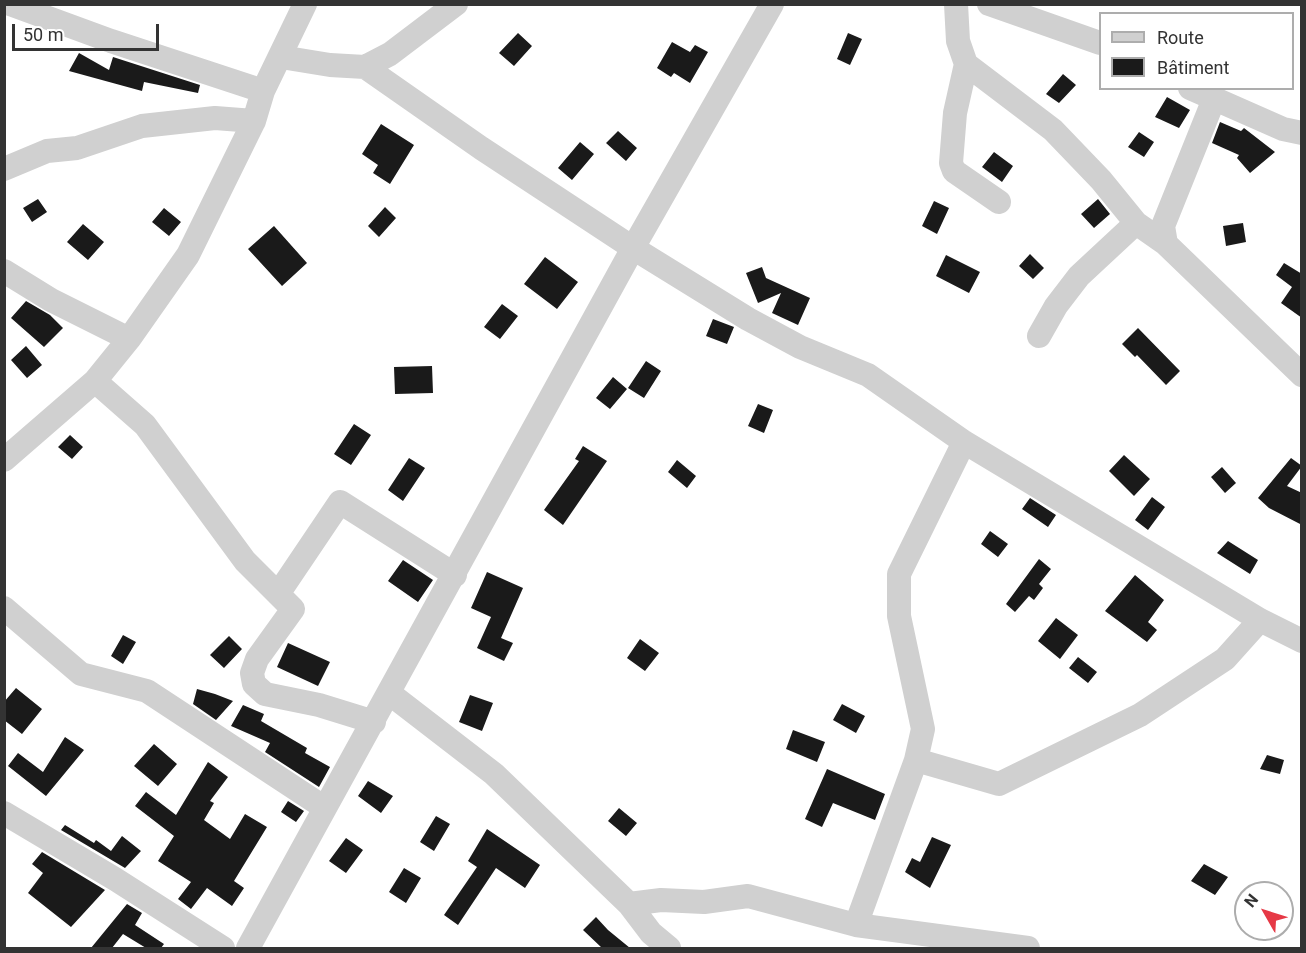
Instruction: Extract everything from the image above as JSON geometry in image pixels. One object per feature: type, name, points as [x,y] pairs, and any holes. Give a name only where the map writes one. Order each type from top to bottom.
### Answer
[{"type":"street","points":[[10,4],[263,91]]},
{"type":"street","points":[[4,460],[95,381],[129,339],[188,255],[254,121],[263,91],[305,4]]},
{"type":"street","points":[[281,57],[330,65],[365,67],[390,54],[456,4]]},
{"type":"street","points":[[248,948],[633,248],[772,4]]},
{"type":"street","points":[[957,4],[958,41],[966,64],[955,113],[951,163],[954,171],[999,202]]},
{"type":"street","points":[[988,4],[1099,42]]},
{"type":"street","points":[[966,64],[1053,130],[1101,180],[1136,223],[1166,244],[1302,375]]},
{"type":"street","points":[[365,67],[481,148],[633,248],[748,319],[800,347],[868,375],[964,442],[1260,620],[1302,641]]},
{"type":"street","points":[[1194,90],[1283,129],[1302,134]]},
{"type":"street","points":[[1166,244],[1163,226],[1214,99]]},
{"type":"street","points":[[4,169],[47,151],[77,148],[142,126],[214,118],[254,121]]},
{"type":"street","points":[[1039,336],[1056,306],[1078,276],[1136,223]]},
{"type":"street","points":[[4,271],[51,300],[129,339]]},
{"type":"street","points":[[95,381],[146,425],[245,561],[293,609],[257,659],[252,674],[254,684],[266,694],[319,705],[374,722]]},
{"type":"street","points":[[856,925],[916,760],[924,729],[899,616],[899,574],[964,442]]},
{"type":"street","points":[[278,594],[340,502],[455,574]]},
{"type":"street","points":[[4,608],[81,674],[147,691],[325,808]]},
{"type":"street","points":[[916,760],[999,784],[1140,715],[1225,659],[1260,620]]},
{"type":"street","points":[[389,693],[494,774],[629,904],[651,933],[669,948]]},
{"type":"street","points":[[4,813],[116,879],[223,948]]},
{"type":"street","points":[[629,904],[661,900],[704,902],[748,896],[856,925],[1028,948]]},
{"type":"building","points":[[518,33],[532,46],[514,66],[499,53]]},
{"type":"building","points":[[848,33],[862,39],[850,65],[837,59]]},
{"type":"building","points":[[672,42],[690,52],[695,45],[708,52],[690,83],[674,73],[671,77],[657,68]]},
{"type":"building","points":[[79,53],[109,70],[113,57],[200,85],[198,93],[144,82],[142,91],[69,71]]},
{"type":"building","points":[[1063,74],[1076,85],[1059,103],[1046,94]]},
{"type":"building","points":[[1167,97],[1190,110],[1179,128],[1155,117]]},
{"type":"building","points":[[1220,122],[1241,131],[1244,128],[1275,152],[1250,173],[1237,158],[1239,155],[1212,143]]},
{"type":"building","points":[[381,124],[414,145],[390,184],[373,173],[378,165],[362,154]]},
{"type":"building","points":[[618,131],[637,148],[626,161],[606,143]]},
{"type":"building","points":[[1139,132],[1154,142],[1144,157],[1128,147]]},
{"type":"building","points":[[580,142],[594,154],[572,180],[558,168]]},
{"type":"building","points":[[994,152],[1013,166],[1002,182],[982,167]]},
{"type":"building","points":[[38,199],[47,212],[32,222],[23,208]]},
{"type":"building","points":[[1098,199],[1110,214],[1094,228],[1081,214]]},
{"type":"building","points":[[934,201],[949,208],[937,234],[922,226]]},
{"type":"building","points":[[385,207],[396,218],[379,237],[368,226]]},
{"type":"building","points":[[164,208],[181,222],[169,236],[152,222]]},
{"type":"building","points":[[1243,223],[1246,242],[1226,246],[1223,226]]},
{"type":"building","points":[[83,224],[104,242],[88,260],[67,242]]},
{"type":"building","points":[[274,226],[307,263],[282,286],[248,249]]},
{"type":"building","points":[[1030,254],[1044,268],[1033,279],[1019,266]]},
{"type":"building","points":[[946,255],[980,272],[969,293],[936,276]]},
{"type":"building","points":[[545,257],[578,282],[557,309],[524,284]]},
{"type":"building","points":[[1284,263],[1302,274],[1302,318],[1281,303],[1292,287],[1276,275]]},
{"type":"building","points":[[762,267],[766,278],[810,298],[798,325],[772,313],[781,293],[758,303],[746,273]]},
{"type":"building","points":[[26,301],[50,315],[63,328],[44,347],[11,318]]},
{"type":"building","points":[[502,304],[518,316],[500,339],[484,327]]},
{"type":"building","points":[[713,319],[734,327],[727,344],[706,336]]},
{"type":"building","points":[[1138,328],[1180,371],[1166,385],[1137,355],[1135,357],[1122,344]]},
{"type":"building","points":[[26,346],[42,365],[27,378],[11,360]]},
{"type":"building","points":[[646,361],[661,371],[644,398],[628,388]]},
{"type":"building","points":[[432,366],[433,393],[395,394],[394,367]]},
{"type":"building","points":[[613,377],[627,389],[610,409],[596,398]]},
{"type":"building","points":[[758,404],[773,410],[764,433],[748,426]]},
{"type":"building","points":[[354,424],[371,435],[351,465],[334,454]]},
{"type":"building","points":[[70,435],[83,447],[72,459],[58,447]]},
{"type":"building","points":[[583,446],[607,461],[563,525],[544,510],[579,461],[575,459]]},
{"type":"building","points":[[1124,455],[1150,479],[1134,496],[1109,471]]},
{"type":"building","points":[[409,458],[425,468],[403,501],[388,490]]},
{"type":"building","points":[[1291,458],[1302,466],[1287,486],[1302,493],[1302,525],[1269,508],[1258,498]]},
{"type":"building","points":[[677,460],[696,476],[687,488],[668,472]]},
{"type":"building","points":[[1222,467],[1236,483],[1225,493],[1211,477]]},
{"type":"building","points":[[1152,497],[1165,507],[1148,530],[1135,520]]},
{"type":"building","points":[[1030,498],[1056,515],[1048,527],[1022,509]]},
{"type":"building","points":[[990,531],[1008,544],[998,557],[981,544]]},
{"type":"building","points":[[1228,541],[1258,560],[1250,574],[1217,553]]},
{"type":"building","points":[[1039,559],[1051,569],[1039,584],[1043,588],[1034,600],[1029,596],[1015,612],[1006,604]]},
{"type":"building","points":[[403,560],[433,580],[418,602],[388,581]]},
{"type":"building","points":[[487,572],[523,588],[501,638],[513,643],[504,661],[477,648],[491,617],[471,608]]},
{"type":"building","points":[[1135,575],[1164,600],[1148,622],[1157,630],[1147,642],[1105,611]]},
{"type":"building","points":[[1056,618],[1078,635],[1060,659],[1038,641]]},
{"type":"building","points":[[123,635],[136,642],[123,664],[111,656]]},
{"type":"building","points":[[229,636],[242,649],[224,668],[210,655]]},
{"type":"building","points":[[640,639],[659,653],[645,671],[627,658]]},
{"type":"building","points":[[288,643],[330,662],[318,686],[277,667]]},
{"type":"building","points":[[1078,657],[1097,672],[1088,683],[1069,668]]},
{"type":"building","points":[[16,688],[42,709],[22,734],[4,720],[4,702]]},
{"type":"building","points":[[197,689],[233,701],[216,720],[193,704]]},
{"type":"building","points":[[470,695],[493,703],[482,731],[459,722]]},
{"type":"building","points":[[842,704],[865,716],[856,733],[833,720]]},
{"type":"building","points":[[243,705],[264,714],[261,721],[307,748],[305,753],[330,767],[319,787],[265,752],[270,743],[231,726]]},
{"type":"building","points":[[793,730],[825,742],[817,762],[786,749]]},
{"type":"building","points":[[65,737],[84,750],[46,796],[8,766],[18,753],[43,772]]},
{"type":"building","points":[[154,744],[177,764],[158,786],[134,766]]},
{"type":"building","points":[[1267,755],[1284,760],[1280,774],[1260,769]]},
{"type":"building","points":[[208,762],[228,777],[210,801],[214,803],[204,820],[230,839],[245,814],[267,827],[234,881],[244,888],[232,906],[207,888],[191,909],[178,899],[191,882],[158,861],[174,836],[135,806],[146,792],[176,815]]},
{"type":"building","points":[[827,769],[885,794],[875,820],[833,803],[822,827],[805,819]]},
{"type":"building","points":[[368,781],[393,796],[381,813],[358,796]]},
{"type":"building","points":[[288,801],[304,811],[296,822],[281,812]]},
{"type":"building","points":[[619,808],[637,823],[626,836],[608,821]]},
{"type":"building","points":[[436,816],[450,824],[434,851],[420,842]]},
{"type":"building","points":[[65,825],[94,843],[96,840],[111,851],[122,836],[141,851],[125,868],[61,830]]},
{"type":"building","points":[[487,829],[540,865],[525,888],[496,868],[458,925],[444,915],[477,867],[468,861]]},
{"type":"building","points":[[932,837],[951,845],[930,888],[905,872],[912,858],[920,862]]},
{"type":"building","points":[[346,838],[363,850],[346,873],[329,861]]},
{"type":"building","points":[[42,852],[105,890],[71,927],[28,893],[43,873],[32,864]]},
{"type":"building","points":[[1204,864],[1228,877],[1215,895],[1191,881]]},
{"type":"building","points":[[404,868],[421,878],[406,903],[389,892]]},
{"type":"building","points":[[127,904],[142,913],[135,925],[164,944],[161,948],[146,948],[123,934],[112,948],[91,948]]},
{"type":"building","points":[[596,917],[630,948],[602,948],[583,930]]}]
